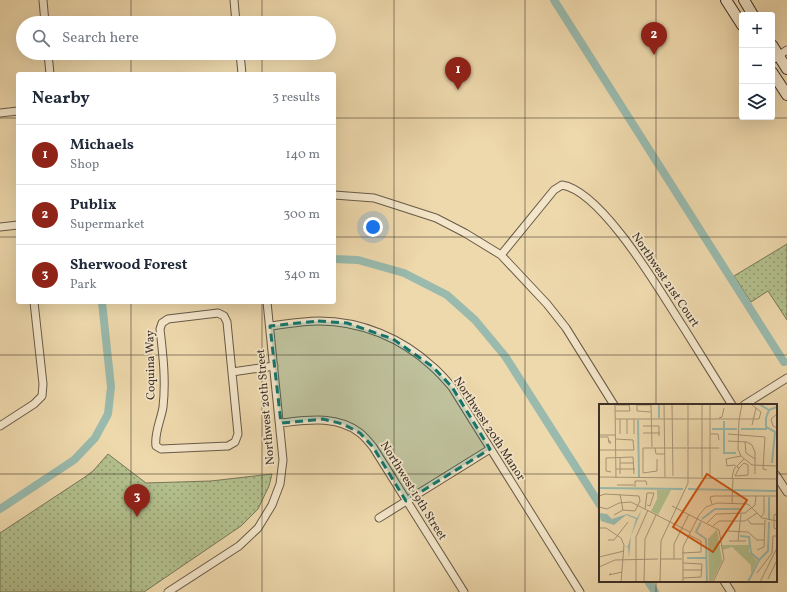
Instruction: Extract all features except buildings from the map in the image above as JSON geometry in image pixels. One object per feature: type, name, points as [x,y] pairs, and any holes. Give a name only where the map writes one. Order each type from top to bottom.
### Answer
[{"type":"main road","points":[[726,0],[739,20]]},
{"type":"main road","points":[[744,0],[751,12]]},
{"type":"main road","points":[[779,55],[787,69]]},
{"type":"main road","points":[[775,77],[787,95]]},
{"type":"street","points":[[43,0],[44,16]]},
{"type":"street","points":[[234,0],[235,16]]},
{"type":"street","points":[[49,60],[50,72]]},
{"type":"street","points":[[241,60],[242,72]]},
{"type":"street","points":[[0,113],[16,111]]},
{"type":"street","name":"Northwest 21st Court","points":[[501,255],[554,190],[562,185],[570,186],[605,216],[637,254],[731,404]]},
{"type":"street","points":[[336,195],[374,198],[436,218],[465,233],[501,255],[547,304],[561,322],[613,404]]},
{"type":"street","points":[[0,227],[16,225]]},
{"type":"street","points":[[0,426],[34,404],[42,396],[43,384],[34,304]]},
{"type":"street","name":"Northwest 20th Street","points":[[168,592],[239,546],[258,528],[272,505],[280,484],[284,460],[267,304]]},
{"type":"street","name":"Coquina Way","points":[[218,313],[224,316],[227,322],[232,372],[238,434],[235,442],[228,446],[161,449],[156,446],[155,440],[163,407],[164,379],[160,329],[162,323],[168,320],[218,313]]},
{"type":"street","name":"Northwest 20th Manor","points":[[270,326],[318,321],[347,323],[371,329],[393,338],[412,350],[433,367],[452,387],[580,592]]},
{"type":"street","points":[[232,372],[274,366]]},
{"type":"street","points":[[746,404],[787,378]]},
{"type":"street","name":"Northwest 19th Street","points":[[280,422],[323,419],[343,424],[360,433],[373,447],[464,592]]},
{"type":"street","points":[[379,518],[490,449]]},
{"type":"street","points":[[777,477],[787,492]]},
{"type":"street","points":[[725,582],[731,592]]},
{"type":"highlighted area","points":[[318,321],[347,323],[393,339],[433,367],[452,387],[490,449],[406,501],[373,447],[360,433],[343,424],[323,419],[281,423],[270,326]]},
{"type":"green space","points":[[787,244],[787,320],[768,291],[751,302],[734,276]]},
{"type":"green space","points":[[108,454],[146,483],[211,481],[272,474],[269,486],[258,509],[241,526],[144,592],[0,592],[0,533],[85,477],[93,471]]},
{"type":"waterway","points":[[554,0],[784,362]]},
{"type":"waterway","points":[[336,259],[358,260],[404,273],[447,295],[475,320],[505,356],[599,503]]},
{"type":"waterway","points":[[0,509],[74,460],[95,438],[108,414],[111,387],[102,304]]},
{"type":"waterway","points":[[649,582],[655,592]]},
{"type":"place","name":"Publix","points":[[654,55]]},
{"type":"place","name":"Michaels","points":[[458,90]]},
{"type":"place","name":"Sherwood Forest","points":[[137,517]]}]
